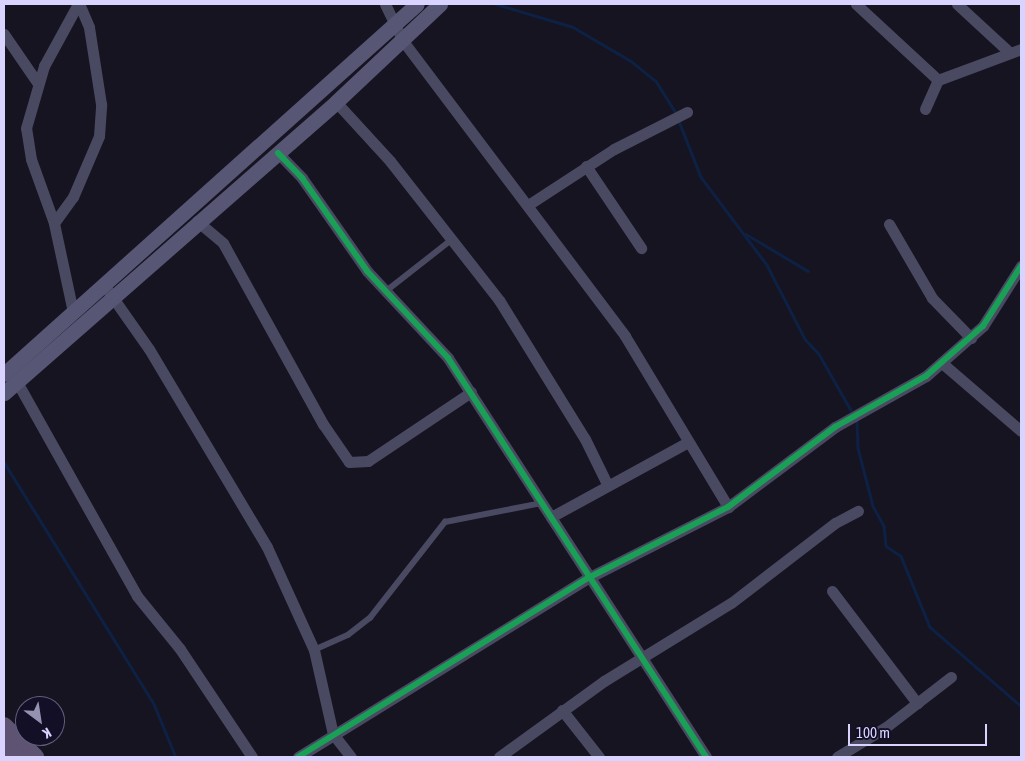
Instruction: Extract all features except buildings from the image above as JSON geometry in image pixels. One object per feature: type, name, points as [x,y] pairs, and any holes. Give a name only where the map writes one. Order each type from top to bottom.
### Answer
[{"type":"main road","points":[[10,378],[108,291],[417,4]]},
{"type":"main road","points":[[4,393],[10,378],[73,312],[108,291],[198,221],[336,102],[403,41],[440,4]]},
{"type":"main road","points":[[4,726],[35,757]]},
{"type":"main road","points":[[4,746],[16,757]]},
{"type":"street","points":[[73,312],[54,223],[27,142],[37,82],[79,4]]},
{"type":"street","points":[[54,223],[74,197],[99,136],[101,104],[89,27],[79,4]]},
{"type":"street","points":[[386,4],[403,41],[625,336],[728,507]]},
{"type":"street","points":[[856,4],[938,80]]},
{"type":"street","points":[[957,4],[1009,52]]},
{"type":"street","points":[[4,34],[37,82]]},
{"type":"street","points":[[925,109],[938,80],[981,67],[1009,52],[1021,49]]},
{"type":"street","points":[[336,102],[390,161],[450,241],[499,300],[607,484]]},
{"type":"street","points":[[528,205],[586,166],[680,114]]},
{"type":"street","points":[[278,153],[302,178],[384,292],[448,358],[706,757]]},
{"type":"street","points":[[586,166],[641,248]]},
{"type":"street","points":[[198,221],[223,243],[322,424],[349,462],[368,461],[471,392]]},
{"type":"street","points":[[889,224],[932,298],[971,338]]},
{"type":"street","points":[[298,757],[590,577],[728,507],[836,427],[942,363],[971,338],[1021,266]]},
{"type":"street","points":[[108,291],[203,436],[267,547],[314,650],[333,734],[351,757]]},
{"type":"street","points":[[942,363],[1021,431]]},
{"type":"street","points":[[10,378],[138,596],[219,703],[252,757]]},
{"type":"street","points":[[551,517],[607,484],[688,442]]},
{"type":"street","points":[[499,757],[562,710],[699,625],[835,523],[858,511]]},
{"type":"street","points":[[832,591],[916,703]]},
{"type":"street","points":[[837,757],[916,703],[951,676]]},
{"type":"street","points":[[562,710],[599,757]]},
{"type":"lane","points":[[384,292],[450,241]]},
{"type":"lane","points":[[314,650],[348,635],[370,618],[446,522],[542,503]]},
{"type":"waterway","points":[[496,4],[573,27],[631,61],[656,81],[676,113]]},
{"type":"waterway","points":[[679,121],[701,177],[767,265],[805,339],[819,354],[851,410]]},
{"type":"waterway","points":[[746,234],[808,271]]},
{"type":"waterway","points":[[857,420],[858,448],[873,506],[884,526],[886,546],[901,556],[930,627],[1021,706]]},
{"type":"waterway","points":[[4,462],[154,704],[176,757]]},
{"type":"cycle path","points":[[278,153],[302,178],[367,271],[448,358],[706,757]]},
{"type":"cycle path","points":[[298,757],[590,577],[728,507],[835,427],[926,376],[983,326],[1021,266]]}]
